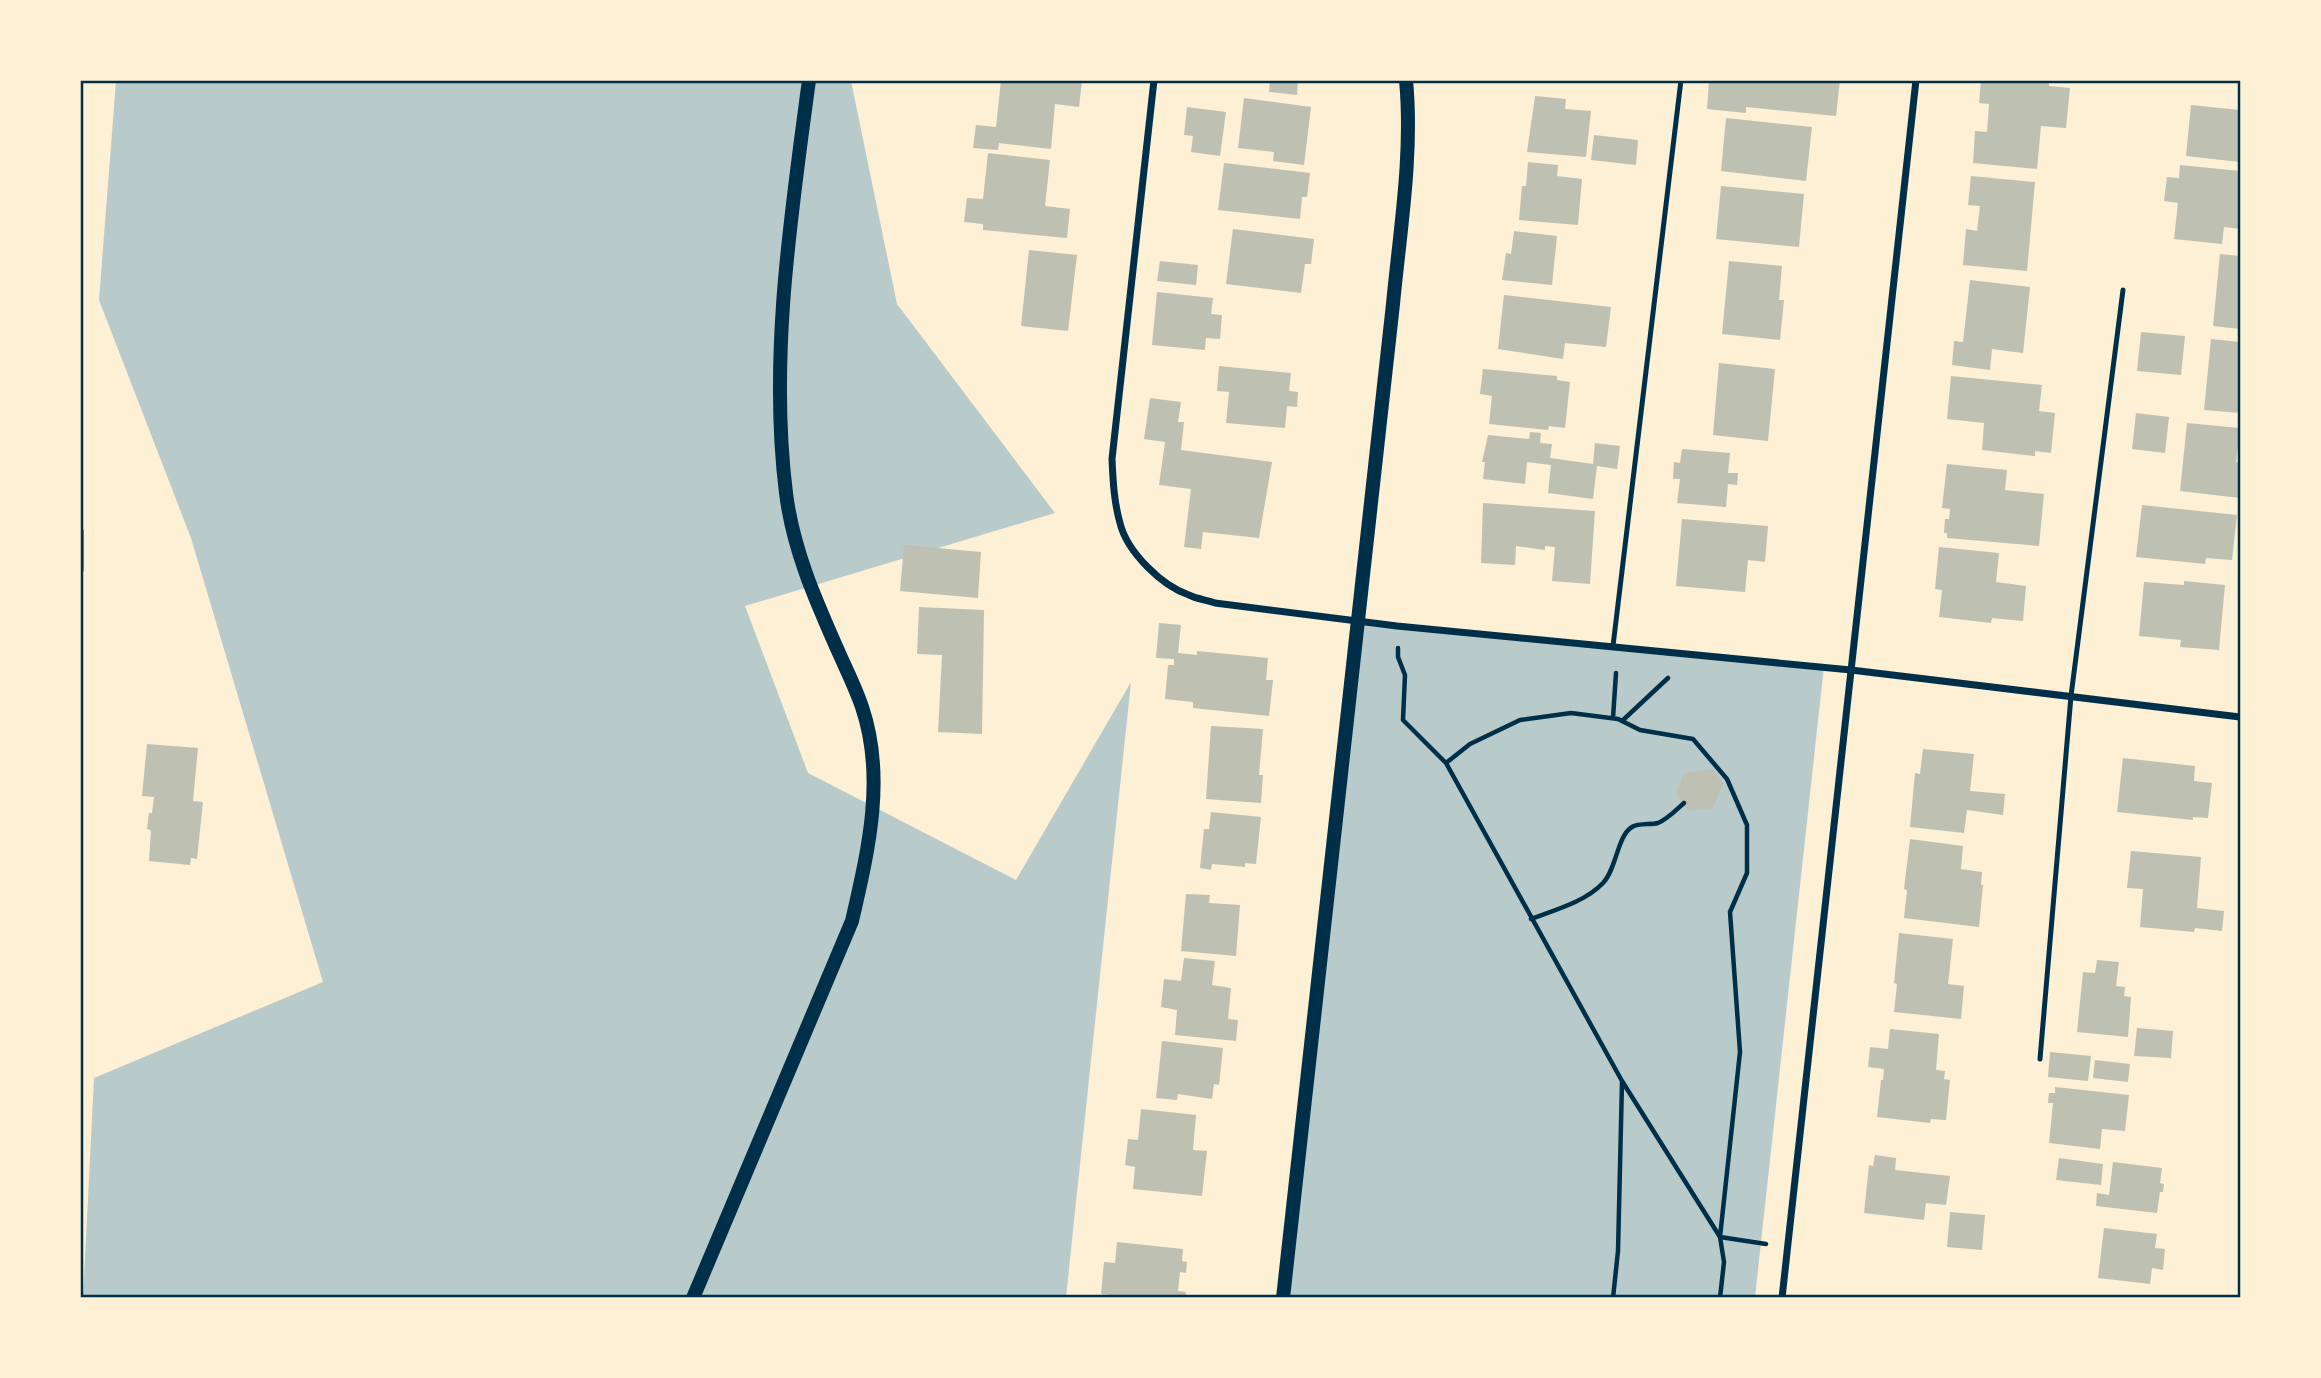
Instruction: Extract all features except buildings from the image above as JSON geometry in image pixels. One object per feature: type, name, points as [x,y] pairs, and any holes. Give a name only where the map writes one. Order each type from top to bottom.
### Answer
[{"type":"main road","points":[[693,1297],[852,921],[875,805],[872,757],[863,708],[800,559],[786,494],[779,348],[809,80]]},
{"type":"main road","points":[[1283,1297],[1393,304],[1408,132],[1406,80]]},
{"type":"street","points":[[1154,80],[1112,459],[1114,496],[1120,527],[1136,554],[1155,575],[1186,595],[1215,603],[1397,626],[1851,670],[2241,717]]},
{"type":"street","points":[[1782,1297],[1916,80]]},
{"type":"street","points":[[80,531],[80,570]]},
{"type":"lane","points":[[1614,646],[1681,80]]},
{"type":"lane","points":[[2040,1059],[2071,696],[2123,290]]},
{"type":"path","points":[[1397,626],[1398,657],[1405,675],[1403,720],[1446,763],[1622,1081],[1720,1237],[1787,1247]]},
{"type":"path","points":[[1614,718],[1616,673]]},
{"type":"path","points":[[1622,721],[1668,678]]},
{"type":"path","points":[[1446,763],[1470,744],[1520,720],[1571,713],[1614,718],[1640,730],[1693,739],[1727,779],[1746,825],[1747,873],[1730,912],[1740,1052],[1720,1237],[1724,1262],[1720,1297]]},
{"type":"path","points":[[1531,919],[1579,900],[1603,883],[1616,860],[1622,836],[1633,826],[1658,823],[1684,803]]},
{"type":"path","points":[[1613,1297],[1618,1251],[1622,1081]]},
{"type":"shaded area","points":[[116,81],[851,81],[897,304],[1055,513],[745,606],[808,773],[1016,880],[1131,682],[1066,1297],[83,1298],[94,1078],[323,982],[191,538],[99,300]]},
{"type":"shaded area","points":[[1351,619],[1824,666],[1755,1297],[1281,1298]]}]
